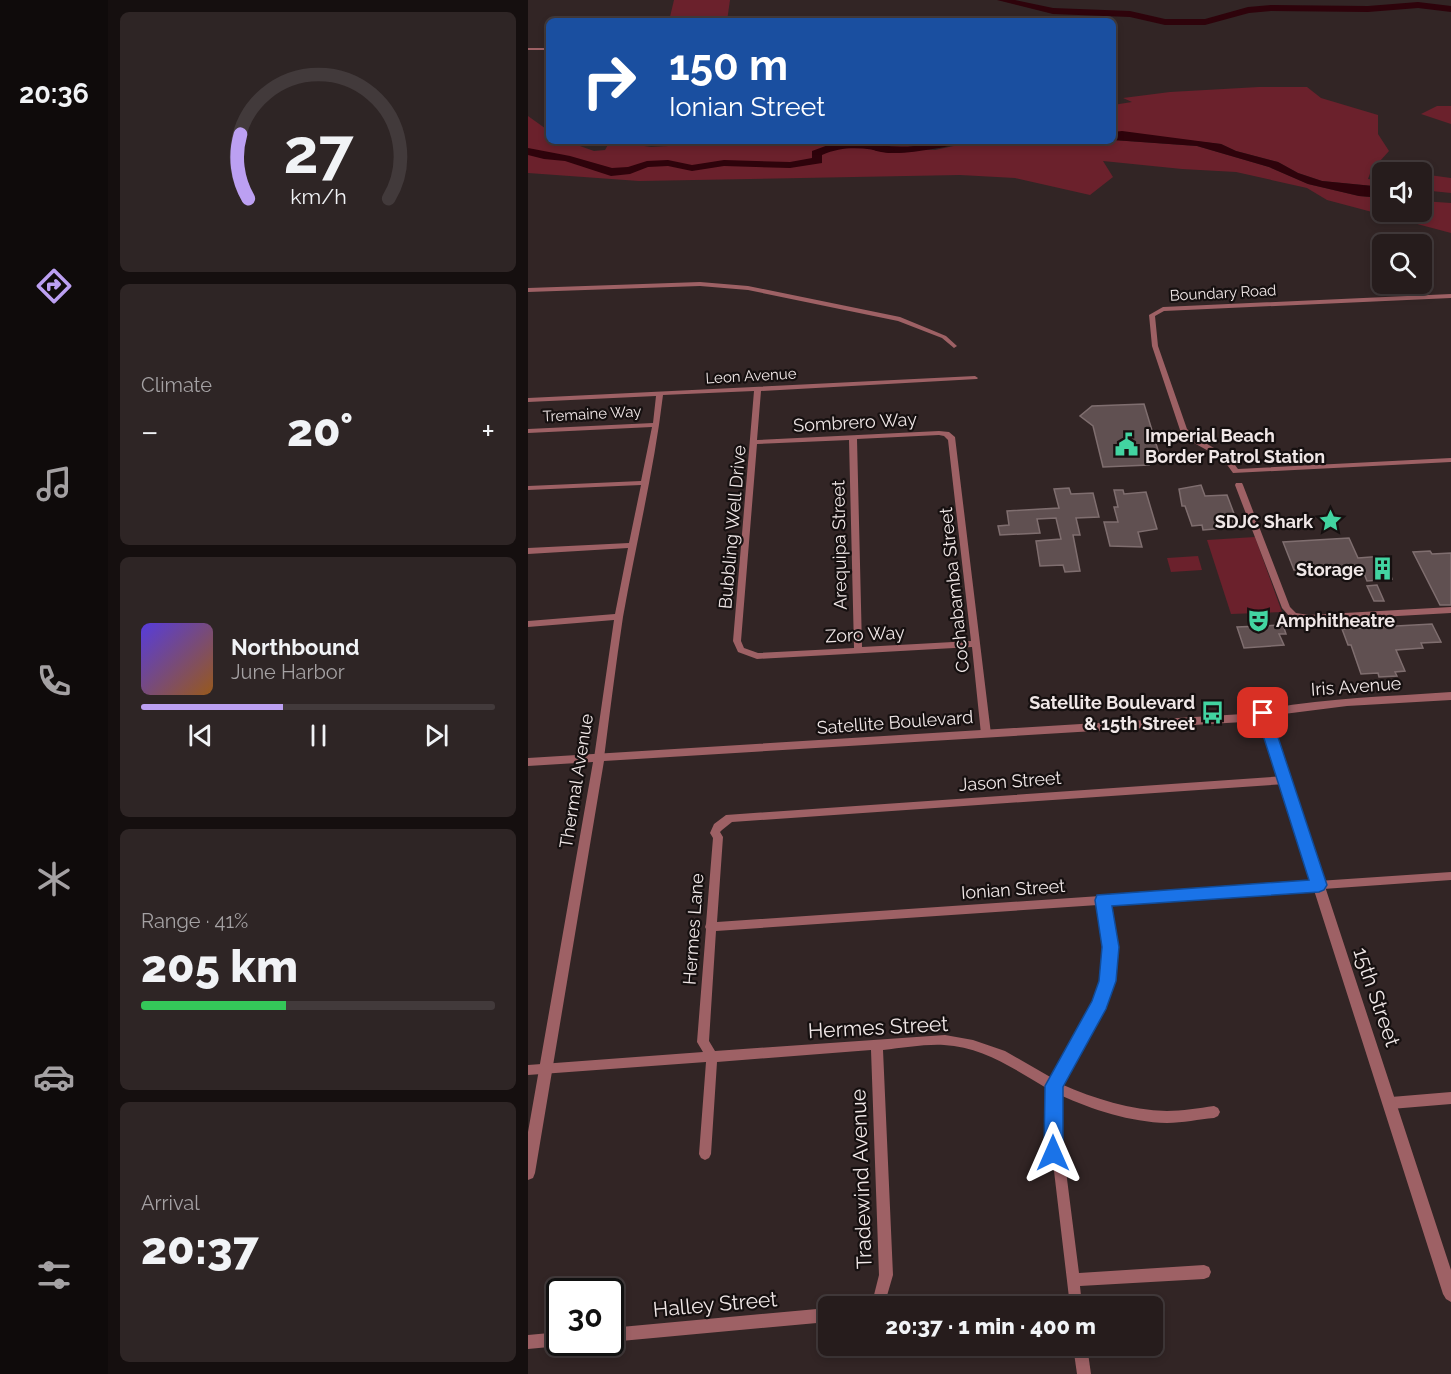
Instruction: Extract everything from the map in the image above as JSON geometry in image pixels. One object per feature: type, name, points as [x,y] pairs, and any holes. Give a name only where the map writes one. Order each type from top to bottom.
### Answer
[{"type":"street","points":[[528,49],[546,49]]},
{"type":"street","points":[[528,290],[700,284],[748,288],[900,319],[932,331],[954,346]]},
{"type":"street","name":"Boundary Road","points":[[1451,296],[1157,310],[1152,315],[1155,346],[1167,394],[1181,425],[1188,435],[1228,457],[1236,471],[1451,460]]},
{"type":"street","name":"Leon Avenue","points":[[528,400],[975,378]]},
{"type":"street","name":"Bubbling Well Drive","points":[[757,656],[741,650],[737,641],[758,390]]},
{"type":"street","name":"Thermal Avenue","points":[[528,1173],[599,758],[620,617],[660,394]]},
{"type":"street","name":"Tremaine Way","points":[[528,431],[656,425]]},
{"type":"street","name":"Sombrero Way","points":[[754,442],[939,433],[945,434],[954,442]]},
{"type":"street","name":"Arequipa Street","points":[[853,438],[858,651]]},
{"type":"street","name":"Cochabamba Street","points":[[954,442],[986,734]]},
{"type":"street","points":[[528,488],[645,483]]},
{"type":"street","points":[[1239,485],[1286,608],[1293,615],[1309,618],[1451,610]]},
{"type":"street","points":[[528,551],[634,545]]},
{"type":"street","points":[[528,624],[620,617]]},
{"type":"street","name":"Zoro Way","points":[[757,656],[976,644]]},
{"type":"street","name":"Iris Avenue","points":[[1263,713],[1304,706],[1451,696]]},
{"type":"street","name":"Satellite Boulevard","points":[[528,762],[1243,718],[1263,713]]},
{"type":"street","name":"15th Street","points":[[1263,713],[1451,1294]]},
{"type":"street","name":"Jason Street","points":[[738,815],[1285,780]]},
{"type":"street","name":"Hermes Lane","points":[[712,1056],[703,1042],[717,837],[715,833],[718,826],[738,815]]},
{"type":"street","name":"Ionian Street","points":[[711,927],[1451,876]]},
{"type":"street","points":[[1075,1296],[1060,1172],[1053,1153],[1054,1086],[1100,1004],[1108,981],[1110,947],[1103,900]]},
{"type":"street","name":"Hermes Street","points":[[528,1070],[945,1040],[973,1045],[1013,1060],[1054,1086],[1086,1101],[1137,1115],[1169,1117],[1214,1112]]},
{"type":"street","name":"Tradewind Avenue","points":[[878,1044],[886,1275],[880,1296]]},
{"type":"street","points":[[705,1154],[712,1056]]},
{"type":"street","points":[[1391,1103],[1451,1098]]},
{"type":"street","points":[[1073,1280],[1204,1272]]},
{"type":"street","name":"Halley Street","points":[[624,1334],[818,1316]]},
{"type":"street","points":[[528,1342],[546,1340]]},
{"type":"street","points":[[1081,1356],[1084,1374]]},
{"type":"shaded area","points":[[674,0],[730,0],[727,18],[670,18]]},
{"type":"shaded area","points":[[1307,87],[1321,98],[1378,115],[1378,134],[1389,151],[1379,162],[1372,162],[1372,170],[1368,179],[1372,180],[1372,186],[1322,181],[1298,173],[1278,162],[1236,151],[1221,144],[1116,132],[1116,105],[1132,102],[1123,98],[1170,92]]},
{"type":"shaded area","points":[[1437,106],[1451,106],[1451,124],[1421,114]]},
{"type":"shaded area","points":[[528,116],[546,129],[546,144],[574,144],[594,151],[605,150],[608,144],[651,147],[702,144],[864,144],[866,147],[935,150],[963,144],[1116,144],[1116,140],[1197,146],[1269,167],[1308,184],[1372,197],[1372,212],[1327,200],[1307,188],[1236,172],[1103,161],[1113,177],[1090,195],[1015,178],[960,175],[639,181],[528,173]]},
{"type":"shaded area","points":[[1122,131],[1221,144],[1236,151],[1278,162],[1298,173],[1322,181],[1372,186],[1372,197],[1308,184],[1269,167],[1197,146],[1116,140],[1116,132]]},
{"type":"shaded area","points":[[865,144],[898,147],[966,144],[896,153],[871,149]]},
{"type":"shaded area","points":[[872,144],[938,144],[910,147],[888,146]]},
{"type":"shaded area","points":[[1432,175],[1451,178],[1451,193],[1432,191]]},
{"type":"shaded area","points":[[1432,202],[1451,203],[1451,233],[1410,222],[1432,222]]},
{"type":"shaded area","points":[[1255,537],[1282,612],[1231,614],[1207,540]]},
{"type":"shaded area","points":[[1198,556],[1202,570],[1171,572],[1167,558]]},
{"type":"building","name":"Imperial Beach Border Patrol Station","points":[[1144,404],[1161,460],[1148,461],[1149,465],[1103,467],[1093,426],[1080,416],[1092,406]]},
{"type":"building","points":[[1201,485],[1205,496],[1227,495],[1239,527],[1203,530],[1202,525],[1192,526],[1185,506],[1182,506],[1179,489]]},
{"type":"building","points":[[1069,488],[1071,494],[1093,493],[1099,517],[1076,518],[1080,535],[1073,535],[1080,571],[1065,572],[1063,565],[1040,566],[1036,541],[1061,539],[1056,518],[1037,519],[1040,533],[1000,535],[998,526],[1009,525],[1007,511],[1059,508],[1054,489]]},
{"type":"building","points":[[1114,490],[1123,490],[1124,494],[1146,492],[1157,529],[1138,532],[1142,547],[1110,546],[1104,522],[1118,522],[1114,507],[1118,507]]},
{"type":"building","points":[[1349,538],[1358,558],[1384,556],[1392,579],[1367,581],[1361,566],[1294,570],[1283,542]]},
{"type":"building","points":[[1430,551],[1432,554],[1451,553],[1451,605],[1440,605],[1413,552]]},
{"type":"building","points":[[1377,585],[1384,601],[1374,601],[1367,586]]},
{"type":"building","points":[[1432,624],[1441,642],[1421,643],[1423,648],[1396,650],[1405,671],[1395,672],[1397,676],[1379,677],[1378,673],[1361,674],[1351,645],[1348,645],[1342,629]]},
{"type":"building","points":[[1283,625],[1286,634],[1279,634],[1284,645],[1244,648],[1237,627]]},
{"type":"waterway","points":[[1002,0],[1053,11],[1130,14],[1165,22],[1205,22],[1248,10],[1271,8],[1368,9],[1418,5],[1451,9]]},
{"type":"waterway","points":[[528,151],[544,156],[566,158],[611,172],[630,170],[647,164],[668,163],[692,168],[724,163],[790,165],[818,161],[816,153],[831,147],[863,144],[889,150]]},
{"type":"place","name":"Imperial Beach Border Patrol Station","points":[[1127,445]]},
{"type":"place","name":"SDJC Shark","points":[[1331,521]]},
{"type":"place","name":"Storage","points":[[1382,569]]},
{"type":"place","name":"Amphitheatre","points":[[1258,620]]},
{"type":"place","name":"Satellite Boulevard & 15th Street","points":[[1213,712]]},
{"type":"route","points":[[1053,1153],[1054,1086],[1100,1004],[1108,981],[1111,958],[1103,900],[1319,885],[1263,713]]}]
